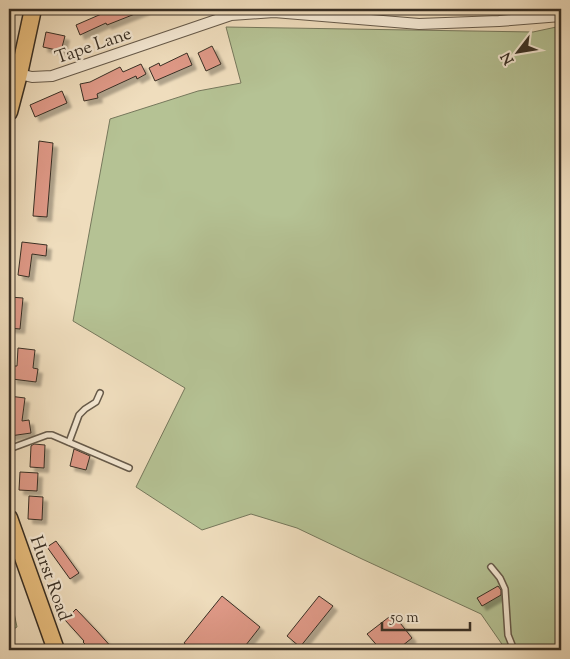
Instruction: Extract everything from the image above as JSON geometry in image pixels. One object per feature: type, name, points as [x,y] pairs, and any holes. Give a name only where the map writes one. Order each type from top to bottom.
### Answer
[{"type":"main road","points":[[9,112],[33,9]]},
{"type":"main road","name":"Hurst Road","points":[[9,518],[56,650]]},
{"type":"street","name":"Tape Lane","points":[[19,74],[32,77],[52,76],[231,15],[315,12],[419,24],[499,21],[561,16]]},
{"type":"lane","points":[[68,442],[79,415],[96,402],[100,393]]},
{"type":"lane","points":[[9,449],[47,434],[129,468]]},
{"type":"lane","points":[[492,567],[505,589],[508,635],[514,650]]},
{"type":"green space","points":[[561,26],[561,650],[506,650],[481,614],[297,528],[251,514],[202,530],[136,487],[185,388],[73,321],[110,119],[198,91],[241,83],[226,27],[533,32]]},
{"type":"green space","points":[[9,589],[17,627],[9,632]]},
{"type":"building","points":[[115,9],[145,10],[107,25],[106,23],[80,35],[76,25]]},
{"type":"building","points":[[46,32],[65,36],[61,51],[43,47]]},
{"type":"building","points":[[212,46],[221,64],[206,71],[198,53]]},
{"type":"building","points":[[187,53],[192,65],[155,81],[149,68],[159,63],[160,66]]},
{"type":"building","points":[[141,64],[146,74],[137,79],[136,76],[97,94],[98,98],[84,101],[80,84],[90,82],[120,67],[123,72]]},
{"type":"building","points":[[62,91],[67,103],[35,117],[30,105]]},
{"type":"building","points":[[39,141],[53,143],[47,217],[33,216]]},
{"type":"building","points":[[22,242],[47,245],[46,256],[32,254],[29,277],[18,275]]},
{"type":"building","points":[[10,297],[23,298],[20,329],[9,328]]},
{"type":"building","points":[[18,348],[35,350],[33,368],[38,369],[36,382],[12,379],[14,366],[17,366]]},
{"type":"building","points":[[9,396],[25,398],[22,421],[29,420],[31,433],[10,436]]},
{"type":"building","points":[[34,444],[45,445],[44,468],[30,467],[31,446]]},
{"type":"building","points":[[74,449],[90,456],[86,470],[70,466]]},
{"type":"building","points":[[20,472],[38,473],[37,491],[19,490]]},
{"type":"building","points":[[29,496],[43,497],[42,520],[28,519]]},
{"type":"building","points":[[56,541],[79,573],[70,579],[47,547]]},
{"type":"building","points":[[498,586],[501,590],[501,595],[482,606],[477,598]]},
{"type":"building","points":[[222,596],[260,627],[242,650],[193,650],[184,643]]},
{"type":"building","points":[[319,596],[333,606],[300,647],[287,636]]},
{"type":"building","points":[[76,609],[114,650],[91,650],[83,642],[65,620]]},
{"type":"building","points":[[393,614],[412,638],[397,650],[381,650],[367,634]]}]
